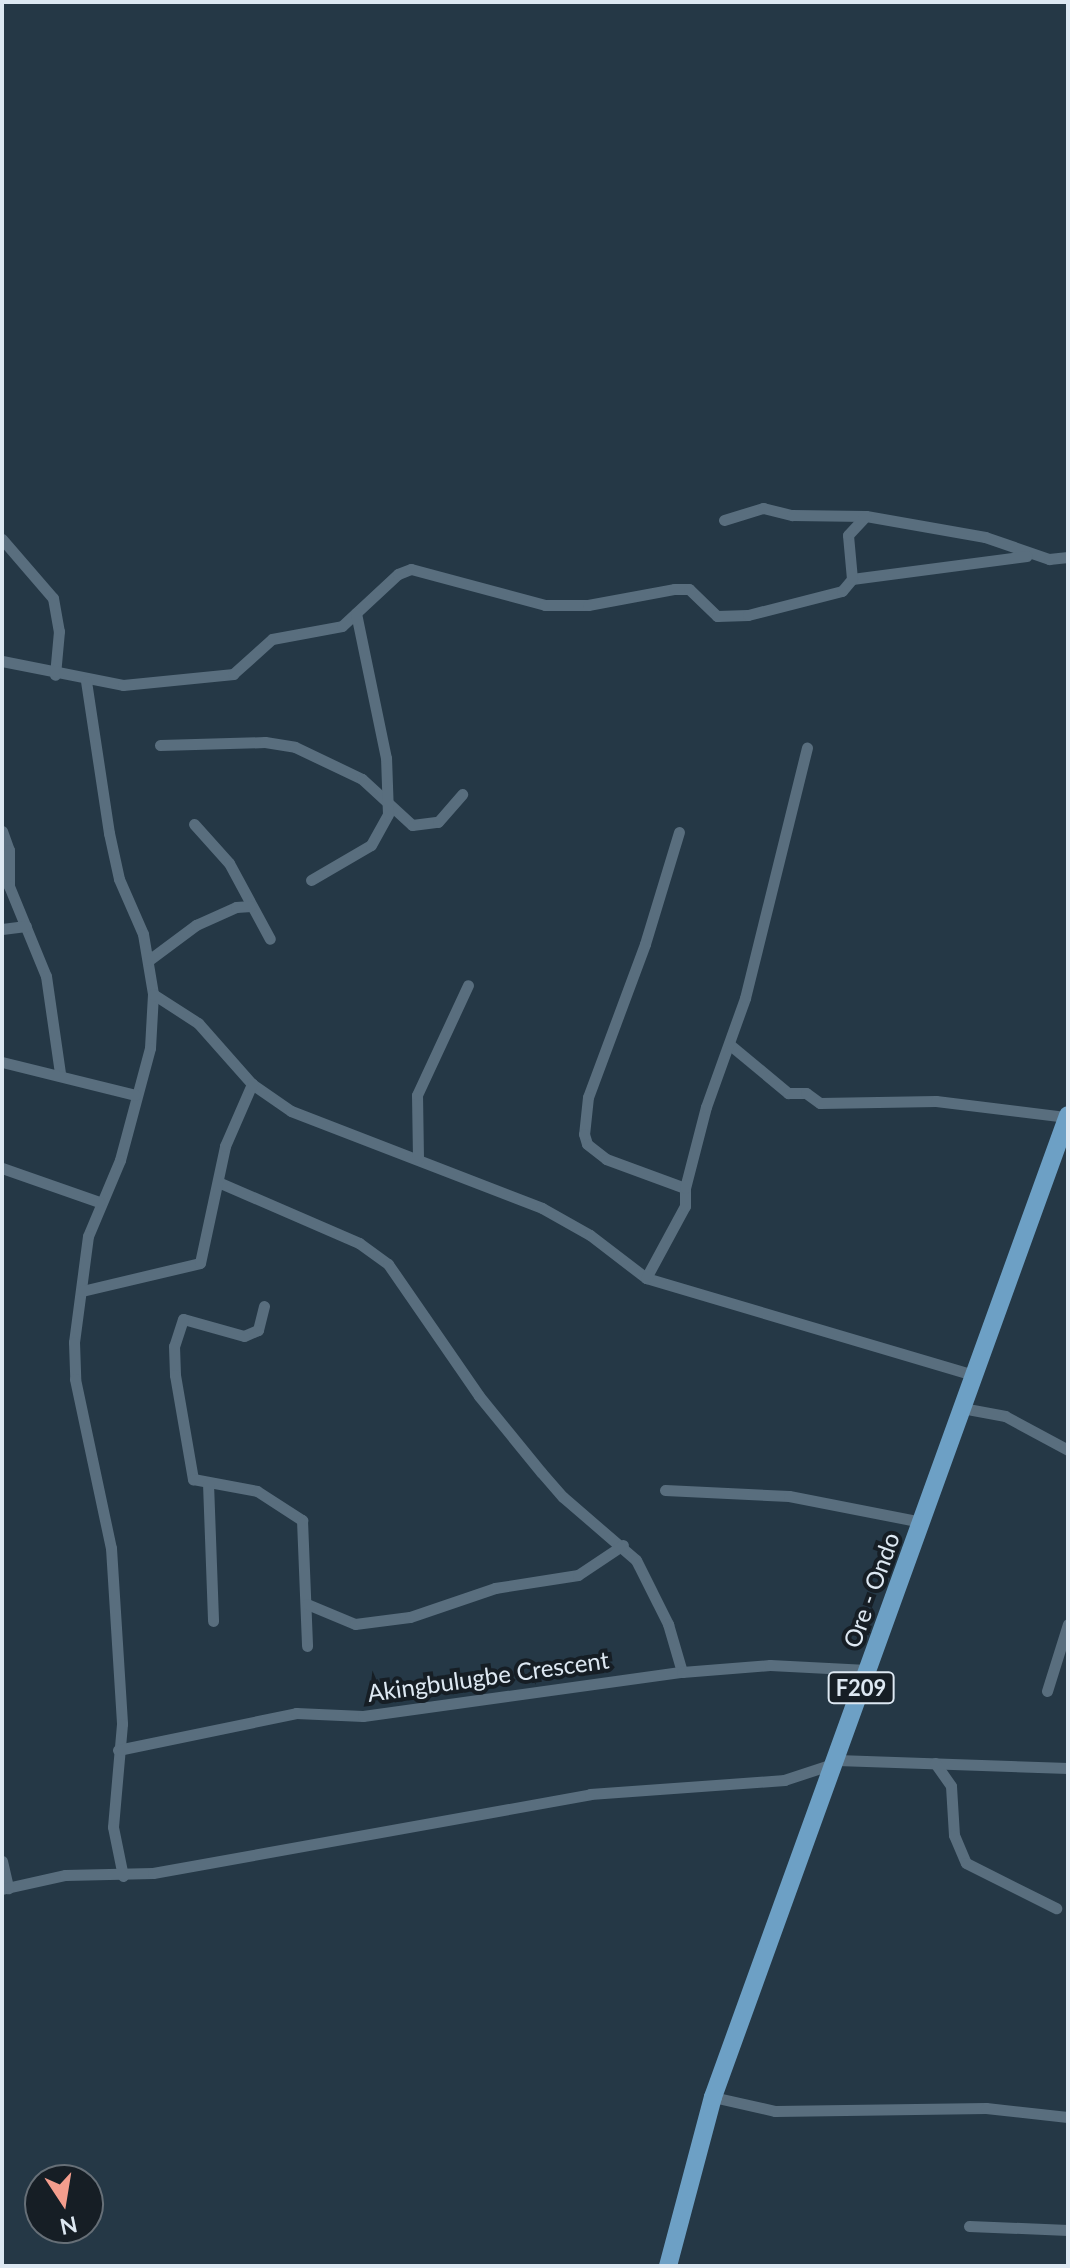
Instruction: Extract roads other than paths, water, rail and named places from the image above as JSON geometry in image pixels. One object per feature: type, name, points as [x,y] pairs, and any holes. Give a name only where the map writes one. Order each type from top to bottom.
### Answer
[{"type":"main road","name":"Ore - Ondo","points":[[668,2266],[713,2097],[1068,1116]]},
{"type":"street","points":[[724,520],[763,508],[792,515],[866,516],[985,537],[1031,555]]},
{"type":"street","points":[[852,579],[848,535],[866,516]]},
{"type":"street","points":[[2,539],[53,598],[59,631],[55,675]]},
{"type":"street","points":[[2,661],[55,675],[123,685],[233,674],[272,639],[342,626],[398,574],[411,569],[545,605],[588,605],[648,590],[689,589],[705,608],[729,617],[842,591],[852,579],[1031,555],[1068,557]]},
{"type":"street","points":[[311,880],[378,838],[388,802],[386,758],[356,613]]},
{"type":"street","points":[[86,681],[119,879],[136,913],[149,960],[153,994],[150,1048],[120,1160],[99,1202],[88,1236],[75,1379],[111,1548],[122,1724],[113,1827],[123,1876]]},
{"type":"street","points":[[160,745],[265,742],[295,747],[362,779],[388,802],[402,820],[424,825],[438,822],[462,794]]},
{"type":"street","points":[[646,1278],[685,1206],[685,1188],[745,998],[807,748]]},
{"type":"street","points":[[194,824],[229,863],[270,939]]},
{"type":"street","points":[[2,831],[9,850],[9,886],[46,976],[60,1073]]},
{"type":"street","points":[[679,832],[645,944],[588,1097],[584,1134],[587,1144],[606,1159],[685,1188]]},
{"type":"street","points":[[149,960],[196,925],[236,907],[251,906]]},
{"type":"street","points":[[2,929],[26,926]]},
{"type":"street","points":[[418,1158],[417,1095],[468,985]]},
{"type":"street","points":[[153,994],[198,1023],[252,1084],[291,1111],[542,1208],[590,1235],[646,1278],[974,1375]]},
{"type":"street","points":[[729,1044],[788,1093],[806,1093],[820,1103],[924,1101],[1068,1116]]},
{"type":"street","points":[[2,1062],[60,1073],[135,1095]]},
{"type":"street","points":[[82,1291],[200,1263],[237,1109],[252,1084]]},
{"type":"street","points":[[2,1168],[99,1202]]},
{"type":"street","points":[[218,1182],[359,1243],[388,1264],[479,1396],[541,1472],[563,1497],[623,1545],[653,1588],[682,1672]]},
{"type":"street","points":[[264,1306],[252,1335],[190,1318],[178,1324],[175,1375],[188,1469],[193,1479],[257,1491],[302,1520],[307,1646]]},
{"type":"street","points":[[962,1408],[1005,1416],[1068,1450]]},
{"type":"street","points":[[208,1483],[213,1621]]},
{"type":"street","points":[[665,1490],[789,1496],[921,1522]]},
{"type":"street","points":[[307,1604],[355,1624],[410,1617],[495,1588],[569,1579],[623,1545]]},
{"type":"street","points":[[1047,1691],[1068,1624]]},
{"type":"street","name":"Akingbulugbe Crescent","points":[[118,1750],[296,1713],[363,1716],[682,1672],[770,1665],[867,1670]]},
{"type":"street","points":[[2,1861],[5,1888],[65,1875],[123,1876],[590,1794],[784,1780],[836,1761],[1068,1768]]},
{"type":"street","points":[[934,1763],[951,1786],[954,1835],[966,1863],[1056,1908]]},
{"type":"street","points":[[713,2097],[775,2111],[986,2108],[1068,2117]]},
{"type":"street","points":[[969,2226],[1068,2230]]}]
